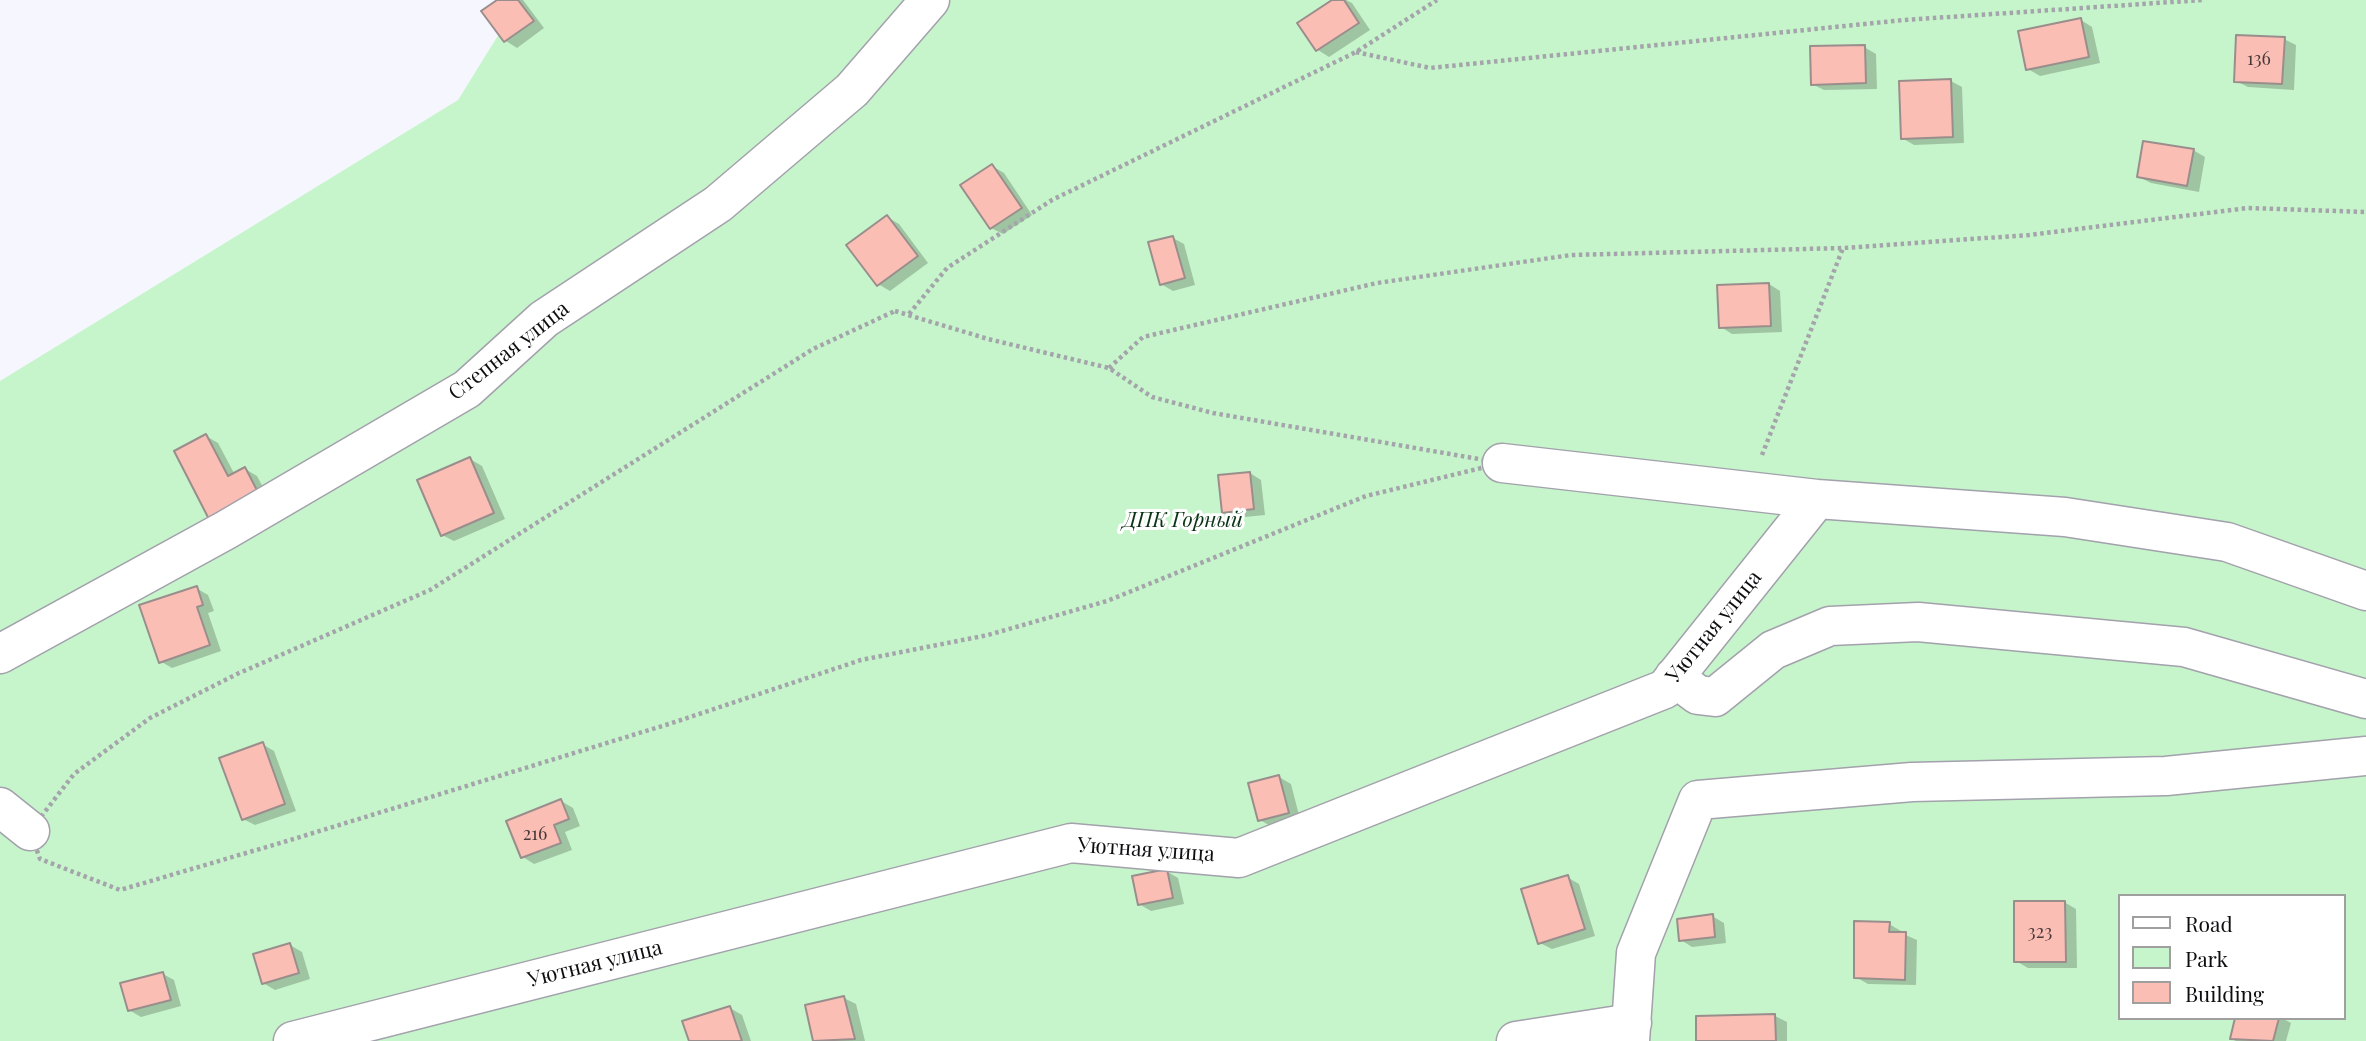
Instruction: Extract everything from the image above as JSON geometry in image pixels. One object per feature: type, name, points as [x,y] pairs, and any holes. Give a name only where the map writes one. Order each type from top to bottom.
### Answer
[{"type":"street","name":"Степная улица","points":[[0,654],[226,530],[467,389],[544,319],[719,204],[852,90],[930,0]]},
{"type":"street","points":[[1502,463],[1817,499],[2065,517],[2227,542],[2366,591]]},
{"type":"street","name":"Уютная улица","points":[[293,1041],[1071,843],[1238,858],[1665,689],[1817,499]]},
{"type":"street","points":[[1674,677],[1698,695],[1715,697],[1773,650],[1830,626],[1918,622],[2184,647],[2366,699]]},
{"type":"street","points":[[1516,1041],[1631,1032],[1636,953],[1698,800],[1912,782],[2166,776],[2366,756]]},
{"type":"street","points":[[0,807],[30,831]]},
{"type":"path","points":[[909,314],[947,268],[1052,200],[1356,52],[1437,0]]},
{"type":"path","points":[[1356,52],[1430,68],[1904,20],[2202,0]]},
{"type":"path","points":[[1110,368],[1143,337],[1377,284],[1571,255],[1843,248],[2029,235],[2248,208],[2366,212]]},
{"type":"path","points":[[1747,492],[1843,248]]},
{"type":"path","points":[[895,311],[988,339],[1110,368],[1152,397],[1213,413],[1502,463],[1366,496],[1107,601],[988,635],[861,660],[672,723],[120,890],[40,859],[30,831],[74,774],[150,718],[237,674],[430,590],[813,349],[895,311]]},
{"type":"green space","name":"ДПК Горный","points":[[520,0],[2366,0],[2366,1041],[0,1041],[0,381],[458,100]]},
{"type":"building","points":[[497,0],[518,0],[534,21],[504,42],[481,11]]},
{"type":"building","points":[[1332,0],[1344,0],[1359,23],[1316,51],[1297,23]]},
{"type":"building","points":[[2081,18],[2089,57],[2026,70],[2018,31]]},
{"type":"building","points":[[2236,35],[2285,37],[2282,84],[2234,82]]},
{"type":"building","points":[[1865,45],[1866,83],[1811,85],[1810,46]]},
{"type":"building","points":[[1951,79],[1953,137],[1901,139],[1899,81]]},
{"type":"building","points":[[2143,141],[2194,149],[2187,186],[2137,177]]},
{"type":"building","points":[[992,164],[1022,208],[990,229],[960,185]]},
{"type":"building","points":[[887,215],[918,256],[877,286],[846,245]]},
{"type":"building","points":[[1173,236],[1185,278],[1160,285],[1148,242]]},
{"type":"building","points":[[1769,283],[1771,326],[1719,328],[1717,285]]},
{"type":"building","points":[[206,434],[228,476],[245,467],[263,502],[213,527],[174,451]]},
{"type":"building","points":[[470,457],[494,513],[441,536],[417,480]]},
{"type":"building","points":[[1250,472],[1254,509],[1222,513],[1218,475]]},
{"type":"building","points":[[197,586],[203,605],[197,607],[210,645],[159,663],[139,605]]},
{"type":"building","points":[[263,742],[285,804],[242,820],[219,758]]},
{"type":"building","points":[[1279,775],[1289,813],[1258,821],[1248,783]]},
{"type":"building","points":[[561,799],[569,819],[554,825],[561,843],[521,858],[506,821]]},
{"type":"building","points":[[1167,869],[1173,898],[1138,905],[1132,876]]},
{"type":"building","points":[[1568,875],[1585,929],[1538,944],[1521,889]]},
{"type":"building","points":[[2014,901],[2065,901],[2066,962],[2014,962]]},
{"type":"building","points":[[1713,914],[1715,937],[1679,941],[1677,919]]},
{"type":"building","points":[[1854,921],[1890,922],[1889,932],[1906,932],[1905,980],[1854,978]]},
{"type":"building","points":[[290,943],[299,973],[262,984],[253,954]]},
{"type":"building","points":[[163,972],[171,1000],[128,1011],[120,983]]},
{"type":"building","points":[[844,996],[855,1039],[813,1041],[805,1005]]},
{"type":"building","points":[[730,1006],[742,1041],[689,1041],[682,1021]]},
{"type":"building","points":[[1775,1014],[1776,1041],[1696,1041],[1696,1016]]},
{"type":"building","points":[[2235,1020],[2278,1020],[2273,1041],[2230,1039]]}]
